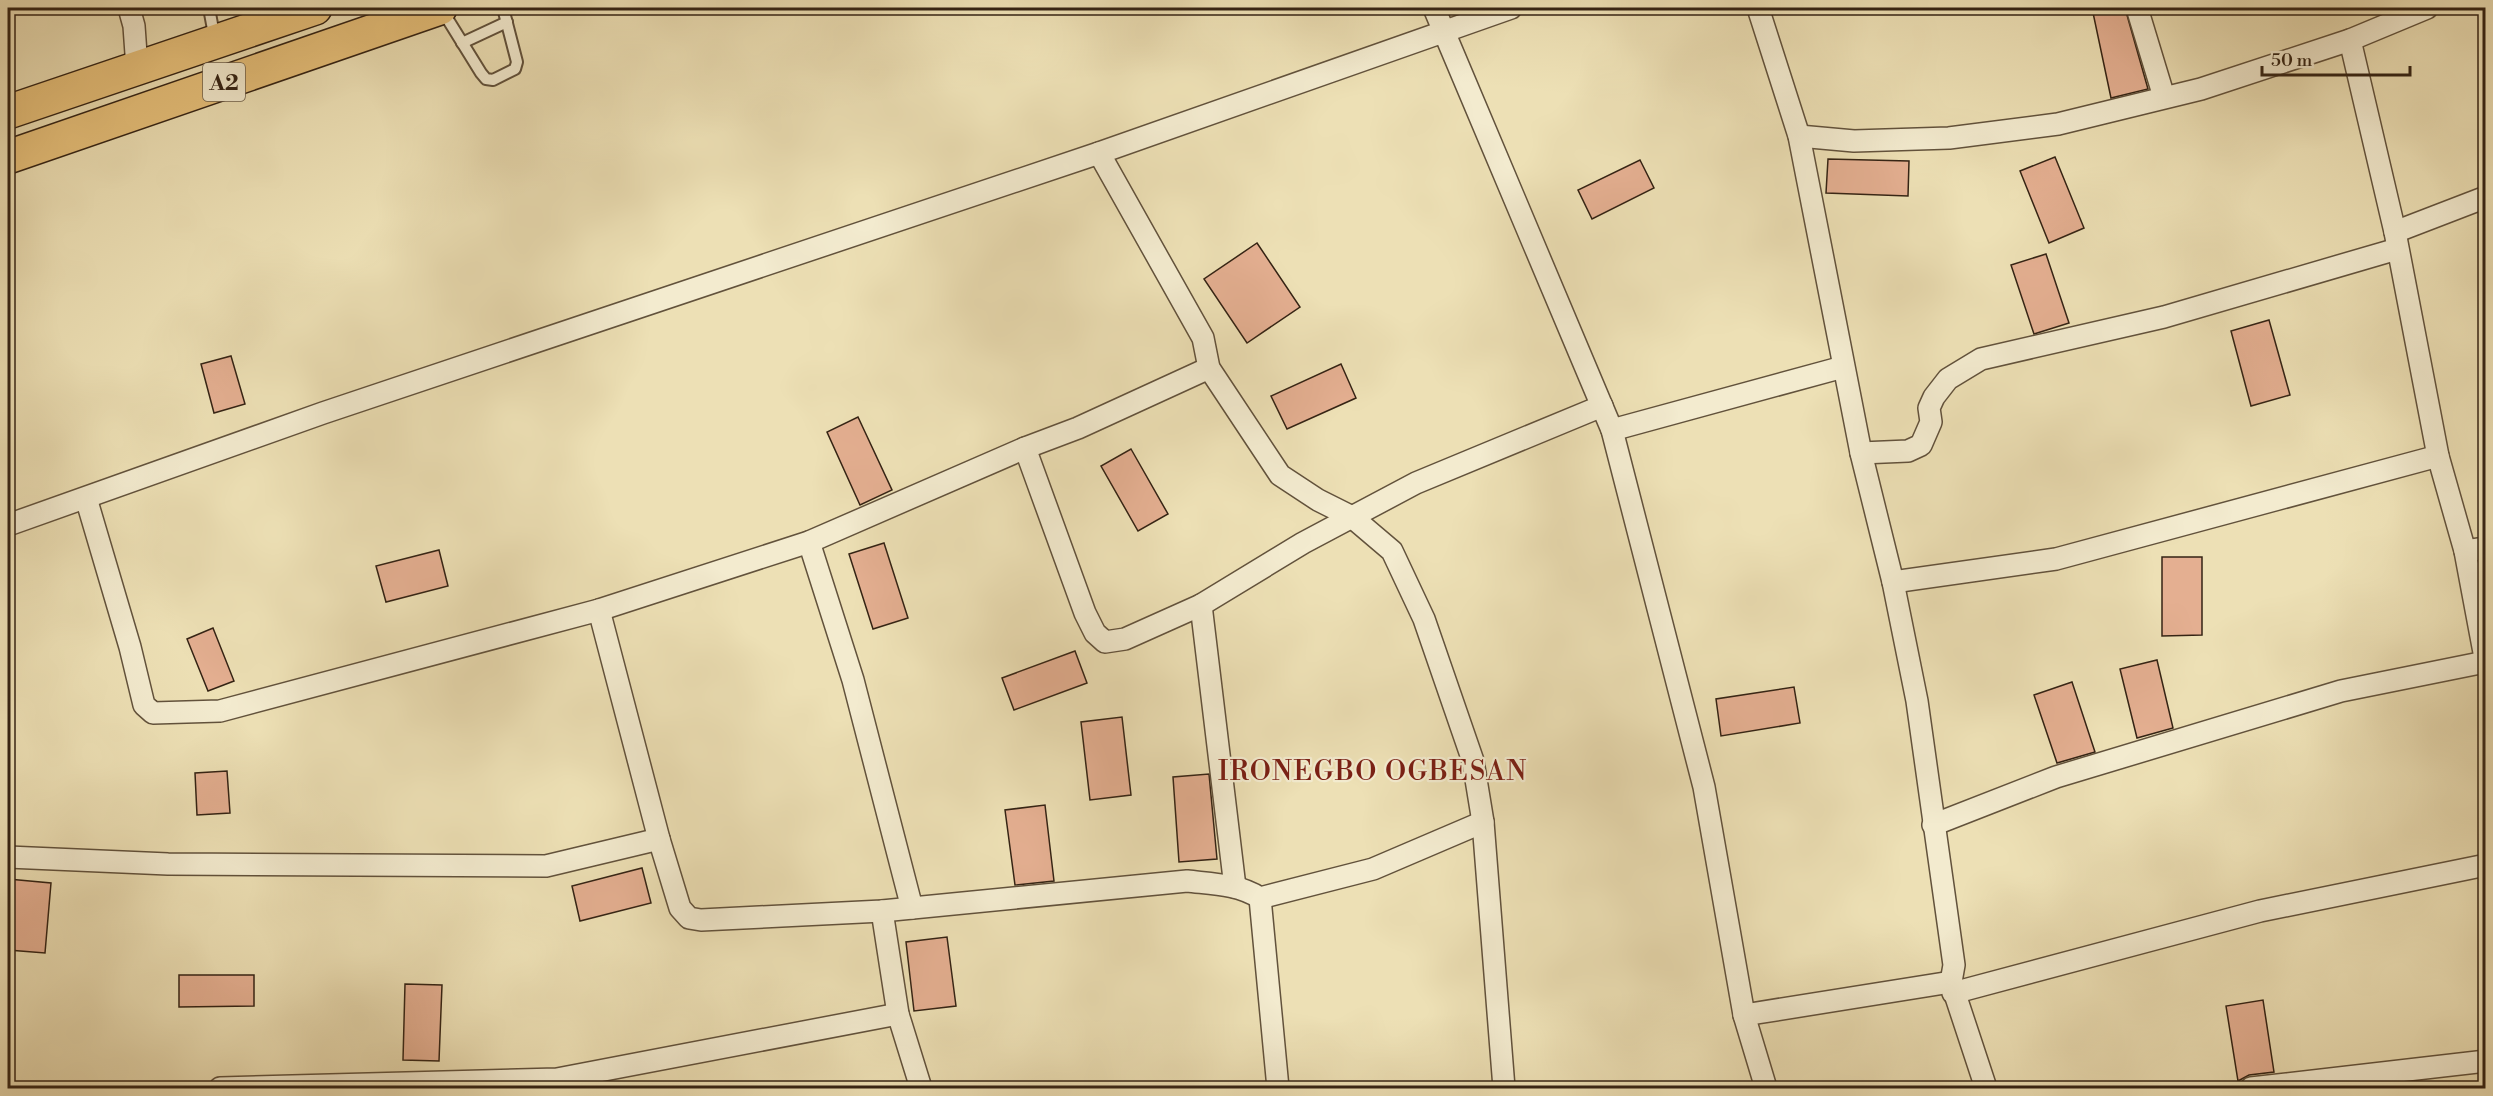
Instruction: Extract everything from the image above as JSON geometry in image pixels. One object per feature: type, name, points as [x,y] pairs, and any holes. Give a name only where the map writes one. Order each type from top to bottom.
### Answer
[{"type":"highway","name":"A2","points":[[8,112],[215,42],[274,14],[315,8]]},
{"type":"highway","name":"A2","points":[[8,157],[440,8]]},
{"type":"street","points":[[129,8],[134,26],[137,68]]},
{"type":"street","points":[[1434,8],[1612,430],[1704,787],[1744,1015],[1766,1089]]},
{"type":"street","points":[[8,525],[334,409],[1099,153],[1511,8]]},
{"type":"street","points":[[1758,8],[1799,136],[1861,453],[1893,582],[1917,701],[1953,965],[1952,988],[1986,1089]]},
{"type":"street","points":[[2138,8],[2164,97]]},
{"type":"street","points":[[1799,136],[1854,141],[1949,138],[2058,124],[2201,89],[2350,40],[2427,8]]},
{"type":"street","points":[[1934,825],[2056,777],[2341,691],[2485,663],[2475,550],[2439,456],[2396,241],[2350,40]]},
{"type":"street","points":[[1099,153],[1203,338],[1209,368],[1280,476],[1318,500],[1352,517],[1392,551],[1424,619],[1473,761],[1483,822],[1504,1089]]},
{"type":"street","points":[[1861,453],[1908,451],[1921,445],[1931,422],[1929,408],[1934,397],[1948,379],[1981,359],[2164,317],[2396,241],[2486,197]]},
{"type":"street","points":[[1612,430],[1844,367]]},
{"type":"street","points":[[86,498],[130,647],[144,705],[153,713],[220,711],[599,610],[809,542],[1025,448],[1078,429],[1209,368]]},
{"type":"street","points":[[1025,448],[1085,613],[1095,633],[1104,642],[1125,639],[1201,605],[1302,543],[1416,483],[1602,406]]},
{"type":"street","points":[[1893,582],[2056,559],[2439,456]]},
{"type":"street","points":[[809,542],[853,680],[912,908]]},
{"type":"street","points":[[1201,605],[1235,887]]},
{"type":"street","points":[[599,610],[659,839],[680,908],[689,918],[701,920],[882,911],[1187,881],[1235,887],[1260,898],[1373,869],[1483,822]]},
{"type":"street","points":[[8,856],[168,864],[546,867],[659,839]]},
{"type":"street","points":[[1744,1015],[1952,988],[2260,911],[2486,866]]},
{"type":"street","points":[[1260,898],[1278,1089]]},
{"type":"street","points":[[882,911],[898,1014],[921,1089]]},
{"type":"street","points":[[220,1089],[557,1078],[898,1014]]},
{"type":"street","points":[[2252,1089],[2486,1061]]},
{"type":"lane","points":[[209,8],[215,42]]},
{"type":"lane","points":[[440,8],[486,79],[493,80],[515,69],[517,62],[504,8]]},
{"type":"lane","points":[[462,43],[507,22]]},
{"type":"building","points":[[2092,8],[2125,8],[2148,89],[2111,98]]},
{"type":"building","points":[[2055,157],[2084,228],[2049,243],[2020,171]]},
{"type":"building","points":[[1828,159],[1909,161],[1908,196],[1826,193]]},
{"type":"building","points":[[1640,160],[1654,188],[1592,219],[1578,190]]},
{"type":"building","points":[[1257,243],[1300,307],[1247,343],[1204,279]]},
{"type":"building","points":[[2046,254],[2069,323],[2034,334],[2011,265]]},
{"type":"building","points":[[2269,320],[2290,395],[2251,406],[2231,331]]},
{"type":"building","points":[[231,356],[245,404],[214,413],[201,364]]},
{"type":"building","points":[[1341,364],[1356,398],[1287,429],[1271,396]]},
{"type":"building","points":[[858,417],[892,490],[860,505],[827,432]]},
{"type":"building","points":[[1131,449],[1168,514],[1138,531],[1101,466]]},
{"type":"building","points":[[884,543],[908,618],[873,629],[849,554]]},
{"type":"building","points":[[439,550],[448,586],[386,602],[376,566]]},
{"type":"building","points":[[2162,557],[2202,557],[2202,635],[2162,636]]},
{"type":"building","points":[[213,628],[234,681],[208,691],[187,639]]},
{"type":"building","points":[[1075,651],[1087,683],[1014,710],[1002,678]]},
{"type":"building","points":[[2157,660],[2173,728],[2137,738],[2120,669]]},
{"type":"building","points":[[2072,682],[2095,752],[2057,763],[2034,695]]},
{"type":"building","points":[[1794,687],[1800,723],[1721,736],[1716,699]]},
{"type":"building","points":[[1122,717],[1131,795],[1090,800],[1081,722]]},
{"type":"building","points":[[227,771],[230,813],[197,815],[195,773]]},
{"type":"building","points":[[1209,774],[1217,859],[1179,862],[1173,777]]},
{"type":"building","points":[[1045,805],[1054,881],[1015,885],[1005,810]]},
{"type":"building","points":[[642,868],[651,903],[580,921],[572,886]]},
{"type":"building","points":[[8,879],[51,883],[45,953],[8,950]]},
{"type":"building","points":[[947,937],[956,1006],[914,1011],[906,942]]},
{"type":"building","points":[[179,975],[254,975],[254,1006],[179,1007]]},
{"type":"building","points":[[405,984],[442,985],[439,1061],[403,1060]]},
{"type":"building","points":[[2263,1000],[2274,1072],[2249,1075],[2238,1081],[2226,1006]]},
{"type":"district","name":"IRONEGBO OGBESAN","points":[[1373,771]]}]
